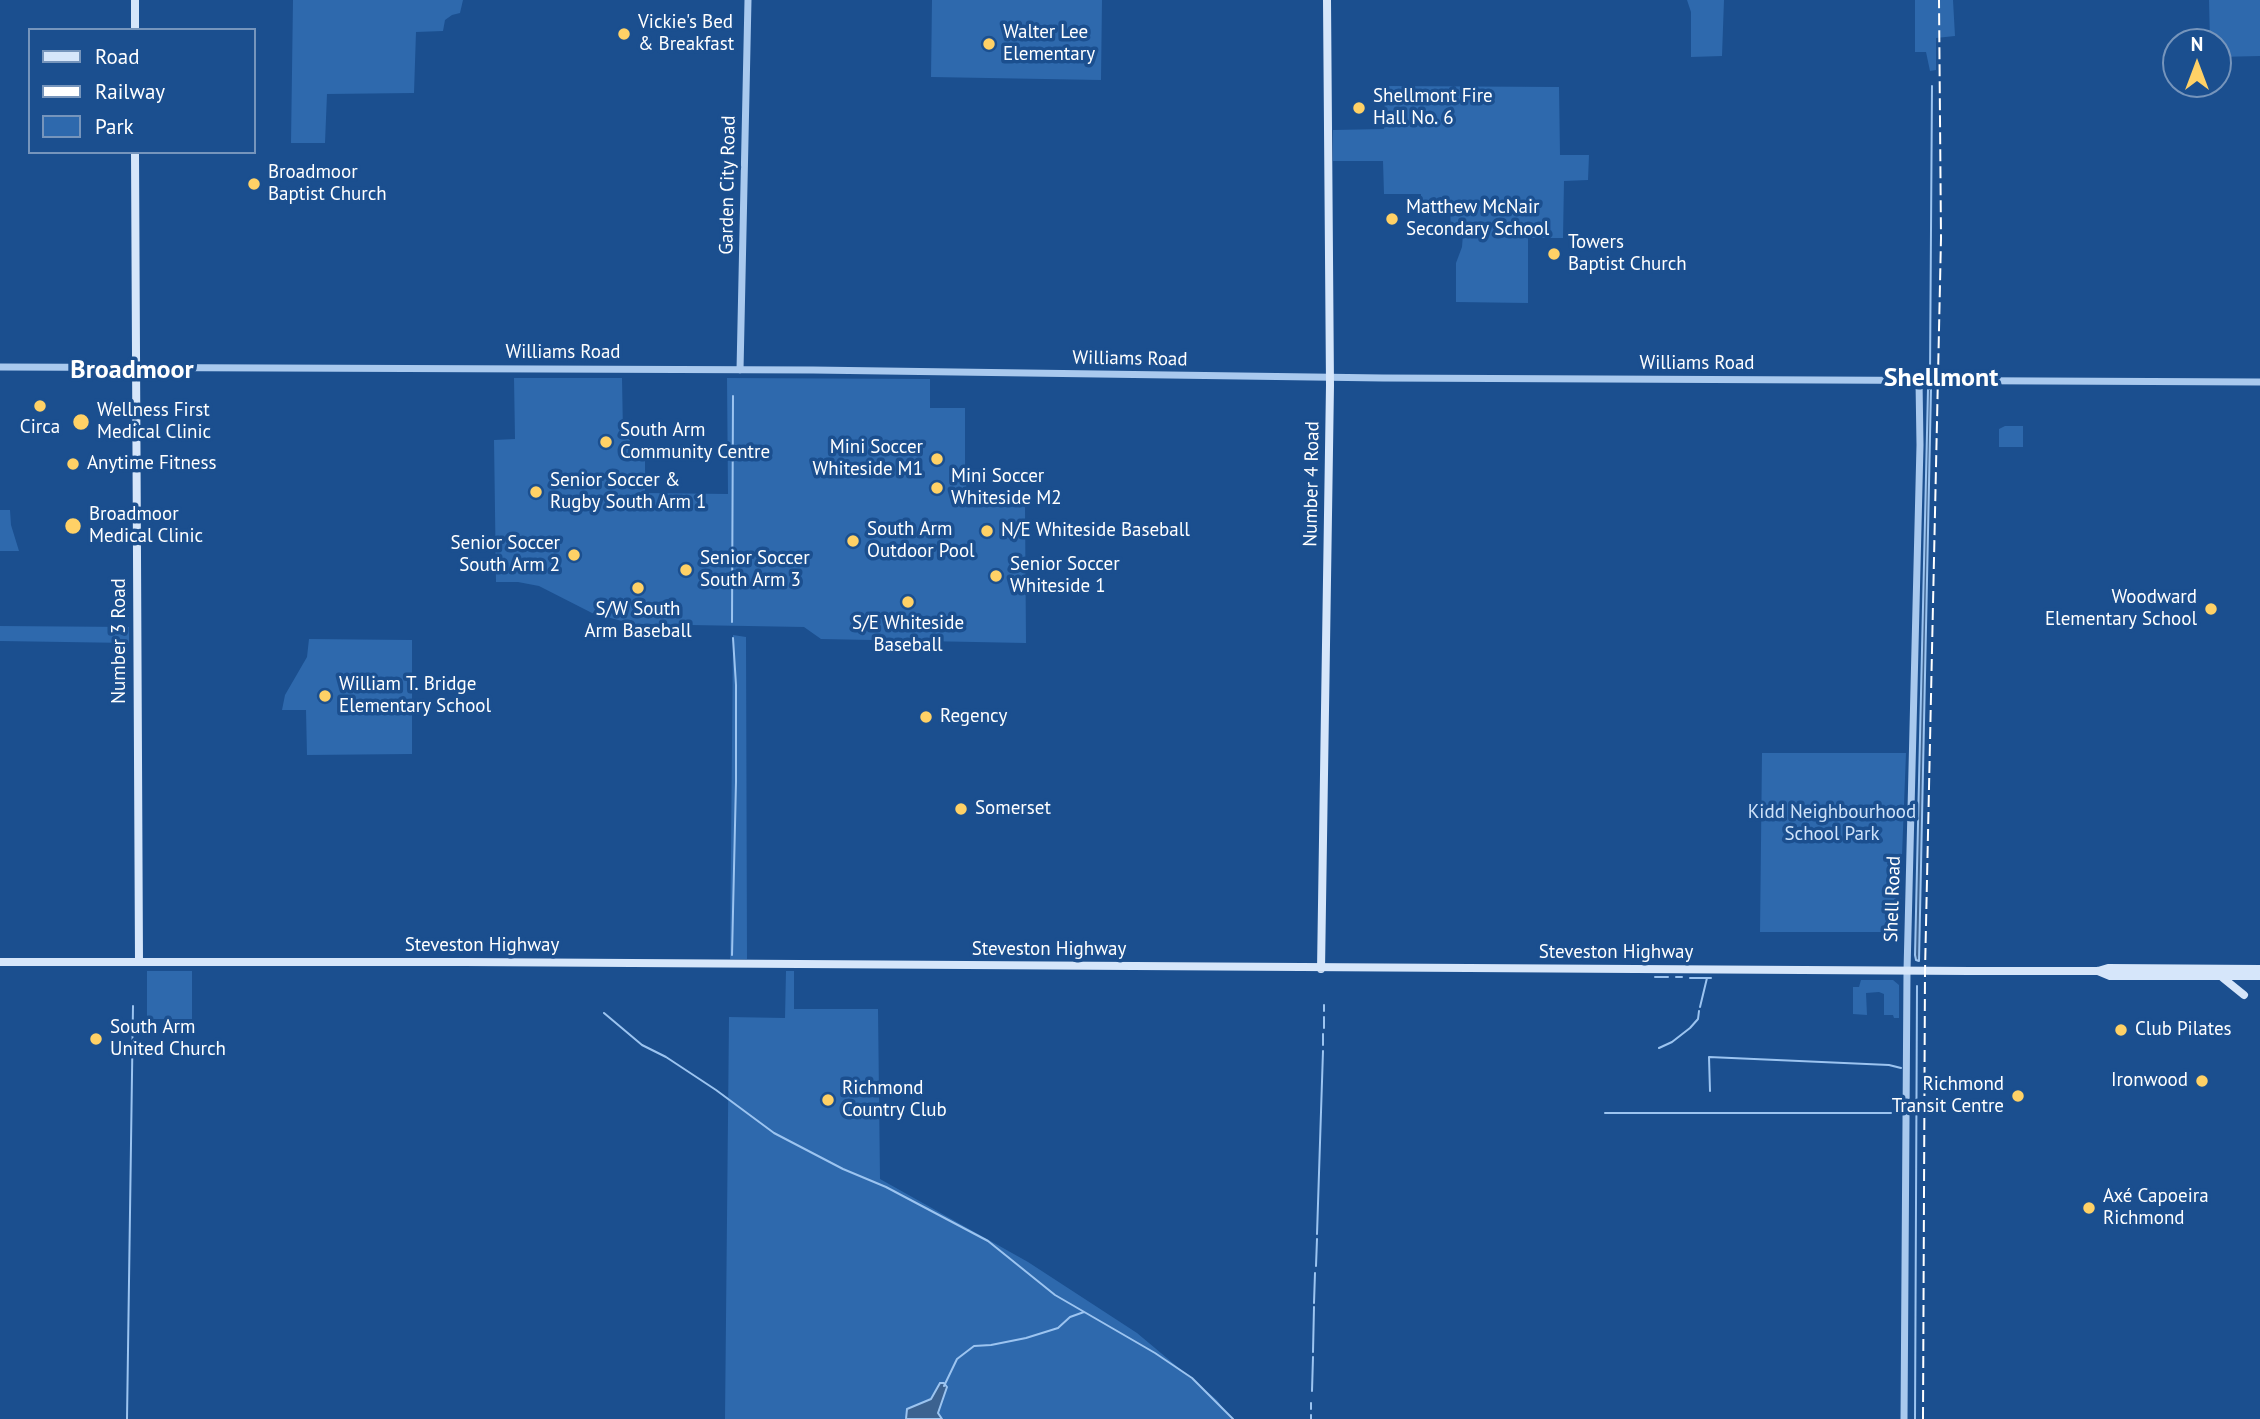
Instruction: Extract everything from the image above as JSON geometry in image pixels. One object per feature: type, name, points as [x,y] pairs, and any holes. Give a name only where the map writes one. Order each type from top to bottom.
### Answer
[{"type":"main road","points":[[135,0],[135,28]]},
{"type":"main road","name":"Number 4 Road","points":[[1321,969],[1330,377],[1327,0]]},
{"type":"main road","name":"Number 3 Road","points":[[135,154],[139,961]]},
{"type":"main road","name":"Steveston Highway","points":[[0,961],[1321,969],[2260,969]]},
{"type":"main road","name":"Steveston Highway","points":[[2098,971],[2110,976],[2260,976]]},
{"type":"main road","points":[[2220,976],[2244,995]]},
{"type":"street","name":"Garden City Road","points":[[740,370],[748,0]]},
{"type":"street","name":"Williams Road","points":[[0,367],[2260,382]]},
{"type":"street","name":"Shell Road","points":[[1904,1419],[1907,971],[1920,445],[1919,381]]},
{"type":"green space","points":[[293,0],[463,0],[460,13],[445,20],[443,31],[416,32],[414,93],[327,94],[325,143],[291,143]]},
{"type":"green space","points":[[932,0],[1102,0],[1101,80],[931,77]]},
{"type":"green space","points":[[1687,0],[1724,0],[1722,56],[1691,57],[1691,12]]},
{"type":"green space","points":[[1915,0],[1953,0],[1955,36],[1936,38],[1936,70],[1930,71],[1926,52],[1915,52]]},
{"type":"green space","points":[[2209,0],[2260,0],[2260,56],[2232,57],[2232,28],[2210,28]]},
{"type":"green space","points":[[1385,86],[1559,87],[1560,155],[1589,155],[1588,180],[1564,181],[1563,238],[1528,238],[1528,303],[1456,302],[1456,263],[1463,234],[1451,233],[1450,204],[1421,202],[1421,194],[1384,194],[1383,161],[1333,161],[1333,130],[1384,129]]},
{"type":"green space","points":[[514,378],[622,378],[623,433],[645,457],[645,493],[728,494],[727,378],[930,379],[930,408],[965,408],[965,481],[970,501],[978,505],[1025,506],[1026,643],[821,639],[804,627],[633,624],[592,613],[539,586],[496,582],[494,440],[515,439]]},
{"type":"green space","points":[[2005,426],[2023,426],[2023,447],[1999,447],[1999,429]]},
{"type":"green space","points":[[0,510],[10,510],[11,525],[19,551],[0,551]]},
{"type":"green space","points":[[0,626],[129,627],[129,643],[0,641]]},
{"type":"green space","points":[[733,635],[746,637],[747,959],[730,959]]},
{"type":"green space","points":[[309,639],[412,640],[412,754],[307,755],[306,710],[282,710],[285,695],[307,657]]},
{"type":"green space","name":"Kidd Neighbourhood School Park","points":[[1762,753],[1906,753],[1899,932],[1760,932]]},
{"type":"green space","points":[[147,971],[192,971],[192,1019],[147,1019]]},
{"type":"green space","name":"Richmond Country Club","points":[[786,971],[794,971],[794,1009],[878,1009],[880,1179],[1028,1262],[1137,1333],[1217,1400],[1231,1419],[725,1419],[729,1017],[785,1018]]},
{"type":"green space","points":[[1861,980],[1893,980],[1899,985],[1899,1018],[1884,1015],[1884,994],[1879,992],[1866,993],[1867,1015],[1853,1014],[1853,987],[1859,987]]},
{"type":"shaded area","points":[[1928,389],[1931,389],[1919,961],[1915,955]]},
{"type":"shaded area","points":[[940,1383],[947,1387],[938,1413],[942,1419],[906,1419],[907,1409],[931,1399]]},
{"type":"waterway","points":[[1930,374],[1932,86]]},
{"type":"waterway","points":[[732,622],[733,396]]},
{"type":"waterway","points":[[732,955],[736,782],[733,638]]},
{"type":"waterway","points":[[1655,977],[1668,977]]},
{"type":"waterway","points":[[1676,977],[1682,977]]},
{"type":"waterway","points":[[1690,978],[1711,978]]},
{"type":"waterway","points":[[1700,1007],[1707,978]]},
{"type":"waterway","points":[[1915,1419],[1917,986]]},
{"type":"waterway","points":[[1324,1005],[1324,1011]]},
{"type":"waterway","points":[[127,1419],[133,1006]]},
{"type":"waterway","points":[[1659,1048],[1690,1028],[1698,1019],[1699,1011]]},
{"type":"waterway","points":[[604,1013],[642,1045],[666,1057],[716,1090],[774,1133],[843,1169],[886,1187],[988,1241],[1055,1295],[1155,1353],[1192,1378],[1233,1419]]},
{"type":"waterway","points":[[1324,1017],[1324,1028]]},
{"type":"waterway","points":[[1323,1034],[1323,1045]]},
{"type":"waterway","points":[[1317,1234],[1323,1051]]},
{"type":"waterway","points":[[1710,1091],[1709,1057],[1889,1065],[1901,1068]]},
{"type":"waterway","points":[[1605,1113],[1891,1113]]},
{"type":"waterway","points":[[1316,1266],[1317,1239]]},
{"type":"waterway","points":[[1314,1303],[1315,1273]]},
{"type":"waterway","points":[[1313,1352],[1314,1307]]},
{"type":"waterway","points":[[944,1386],[957,1359],[974,1346],[1026,1338],[1058,1328],[1070,1317],[1084,1312]]},
{"type":"waterway","points":[[1312,1391],[1313,1357]]},
{"type":"waterway","points":[[1311,1403],[1311,1409]]},
{"type":"railway","points":[[1923,1419],[1925,971],[1941,238],[1939,0]]},
{"type":"place","name":"Vickie's Bed & Breakfast","points":[[624,34]]},
{"type":"place","name":"Walter Lee Elementary","points":[[989,44]]},
{"type":"place","name":"Shellmont Fire Hall No. 6","points":[[1359,108]]},
{"type":"place","name":"Broadmoor Baptist Church","points":[[254,184]]},
{"type":"place","name":"Matthew McNair Secondary School","points":[[1392,219]]},
{"type":"place","name":"Towers Baptist Church","points":[[1554,254]]},
{"type":"place","name":"Circa","points":[[40,406]]},
{"type":"place","name":"Wellness First Medical Clinic","points":[[81,422]]},
{"type":"place","name":"South Arm Community Centre","points":[[606,442]]},
{"type":"place","name":"Mini Soccer Whiteside M1","points":[[937,459]]},
{"type":"place","name":"Anytime Fitness","points":[[73,464]]},
{"type":"place","name":"Mini Soccer Whiteside M2","points":[[937,488]]},
{"type":"place","name":"Senior Soccer & Rugby South Arm 1","points":[[536,492]]},
{"type":"place","name":"Broadmoor Medical Clinic","points":[[73,526]]},
{"type":"place","name":"N/E Whiteside Baseball","points":[[987,531]]},
{"type":"place","name":"South Arm Outdoor Pool","points":[[853,541]]},
{"type":"place","name":"Senior Soccer South Arm 2","points":[[574,555]]},
{"type":"place","name":"Senior Soccer South Arm 3","points":[[686,570]]},
{"type":"place","name":"Senior Soccer Whiteside 1","points":[[996,576]]},
{"type":"place","name":"S/W South Arm Baseball","points":[[638,588]]},
{"type":"place","name":"S/E Whiteside Baseball","points":[[908,602]]},
{"type":"place","name":"Woodward Elementary School","points":[[2211,609]]},
{"type":"place","name":"William T. Bridge Elementary School","points":[[325,696]]},
{"type":"place","name":"Regency","points":[[926,717]]},
{"type":"place","name":"Somerset","points":[[961,809]]},
{"type":"place","name":"Club Pilates","points":[[2121,1030]]},
{"type":"place","name":"South Arm United Church","points":[[96,1039]]},
{"type":"place","name":"Ironwood","points":[[2202,1081]]},
{"type":"place","name":"Richmond Transit Centre","points":[[2018,1096]]},
{"type":"place","name":"Richmond Country Club","points":[[828,1100]]},
{"type":"place","name":"Axé Capoeira Richmond","points":[[2089,1208]]},
{"type":"district","name":"Broadmoor","points":[[132,371]]},
{"type":"district","name":"Shellmont","points":[[1941,379]]}]
